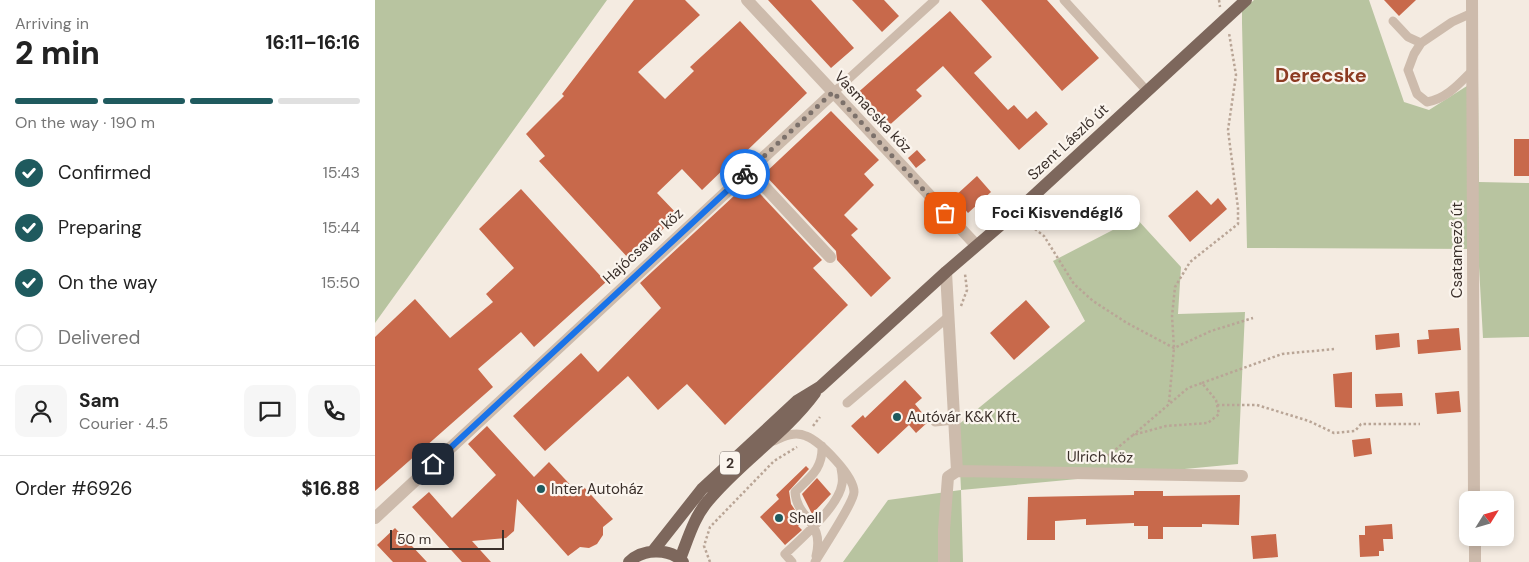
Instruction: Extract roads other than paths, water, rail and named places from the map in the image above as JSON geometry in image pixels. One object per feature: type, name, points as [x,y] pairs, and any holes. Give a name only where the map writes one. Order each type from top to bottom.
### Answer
[{"type":"main road","name":"Szent László út","points":[[820,387],[976,245],[1017,211],[1246,0]]},
{"type":"main road","name":"2","points":[[629,562],[641,554],[653,551],[667,553],[682,561],[691,529],[707,502],[771,442],[809,402],[820,387]]},
{"type":"main road","name":"2","points":[[653,551],[702,489],[797,400],[820,387]]},
{"type":"street","name":"Vasmacska köz","points":[[747,0],[976,245]]},
{"type":"street","name":"Csatamező út","points":[[1472,6],[1474,491]]},
{"type":"street","name":"Hajócsavar köz","points":[[375,518],[833,92]]},
{"type":"street","points":[[749,170],[831,257]]},
{"type":"street","points":[[944,562],[944,530],[948,477],[957,470],[946,272]]},
{"type":"street","name":"Ulrich köz","points":[[957,470],[1242,476]]},
{"type":"street","points":[[1475,546],[1475,562]]},
{"type":"lane","name":"Hajócsavar köz","points":[[833,92],[935,0]]},
{"type":"lane","points":[[1064,0],[1147,91]]},
{"type":"lane","points":[[1472,6],[1421,43],[1413,54],[1408,70],[1417,94],[1427,102],[1437,100],[1448,93],[1472,71]]},
{"type":"lane","points":[[1393,21],[1409,37],[1421,43]]},
{"type":"lane","points":[[847,403],[948,316]]},
{"type":"lane","points":[[935,422],[954,420]]},
{"type":"lane","points":[[771,442],[791,434],[806,435],[822,446],[852,480],[854,494],[815,562]]},
{"type":"lane","points":[[815,562],[818,549],[815,526],[796,503],[795,492],[817,469],[822,459],[822,446]]},
{"type":"lane","points":[[793,562],[785,554],[815,526],[842,485],[841,468]]},
{"type":"place","name":"Foci Kisvendéglő","points":[[945,213]]},
{"type":"place","name":"Autóvár K&K Kft.","points":[[897,417]]},
{"type":"place","name":"Inter Autoház","points":[[541,489]]},
{"type":"place","name":"Shell","points":[[779,518]]},
{"type":"district","name":"Derecske","points":[[1321,75]]}]
